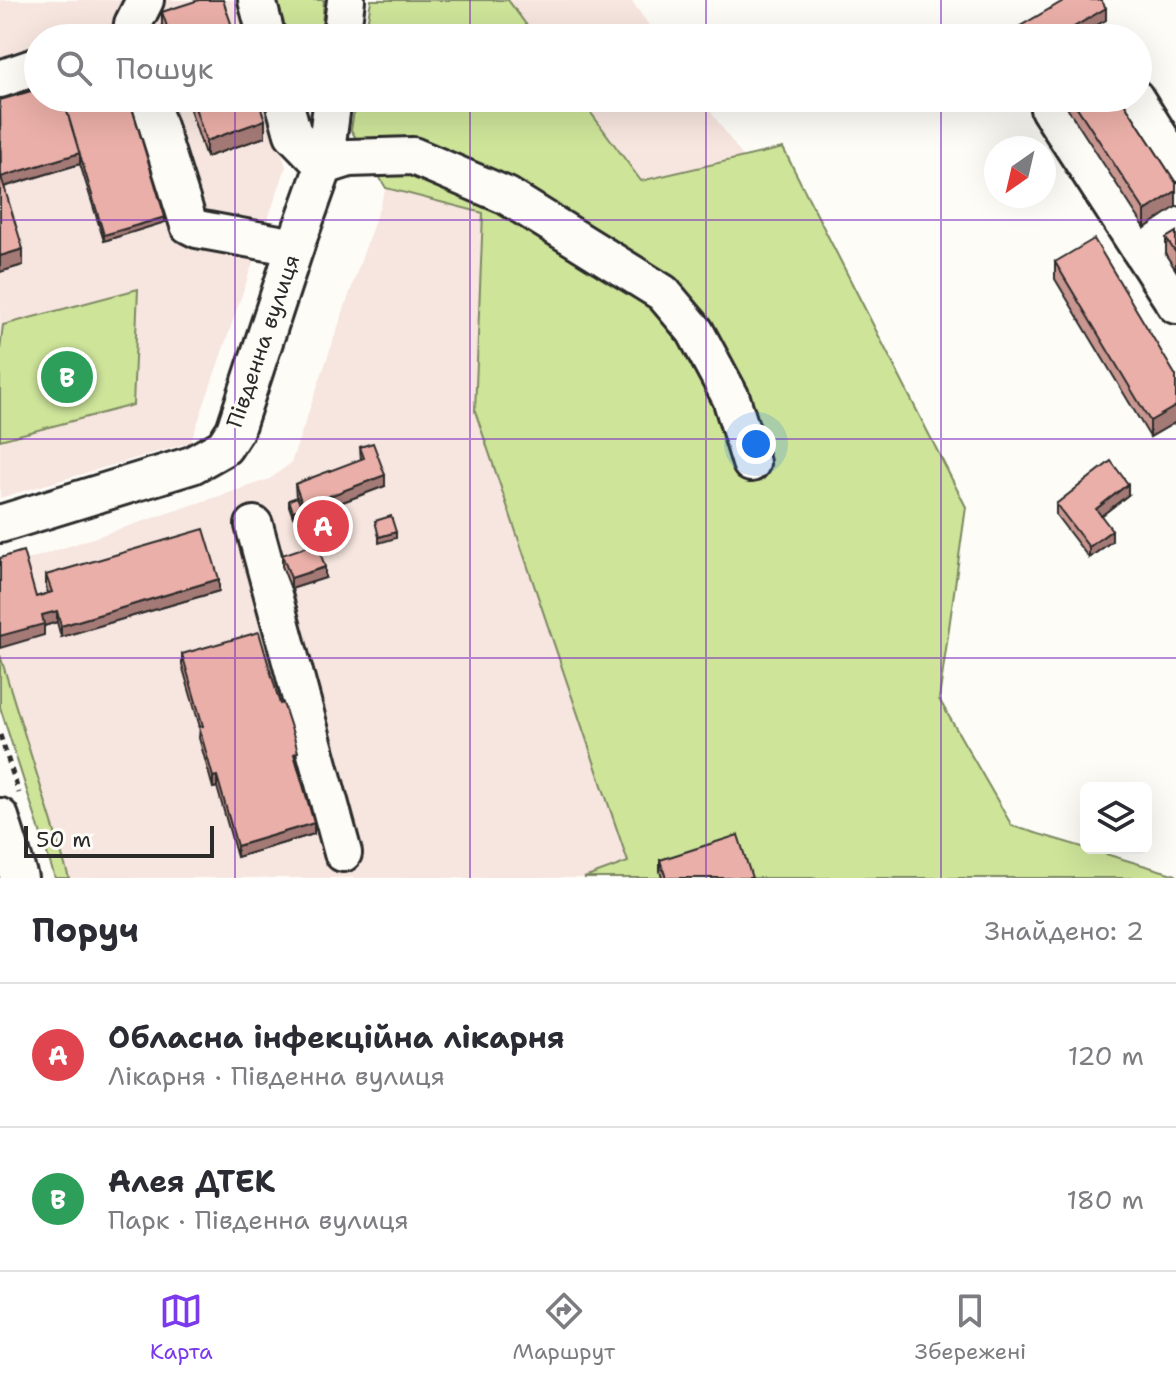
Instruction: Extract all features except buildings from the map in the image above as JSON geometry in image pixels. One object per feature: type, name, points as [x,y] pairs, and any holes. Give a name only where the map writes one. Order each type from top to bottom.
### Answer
[{"type":"street","points":[[134,24],[145,0]]},
{"type":"street","points":[[257,0],[263,24]]},
{"type":"street","points":[[343,24],[346,0]]},
{"type":"street","points":[[0,79],[24,71]]},
{"type":"street","points":[[153,112],[189,225],[295,247]]},
{"type":"street","points":[[287,112],[293,134],[324,166],[349,158],[413,156],[507,196],[663,293],[695,331],[731,398],[751,463]]},
{"type":"street","name":"Південна вулиця","points":[[0,524],[192,465],[224,447],[235,430],[324,166],[331,112]]},
{"type":"street","points":[[1051,112],[1176,305]]},
{"type":"street","points":[[1144,112],[1176,163]]},
{"type":"street","points":[[1139,248],[1176,226]]},
{"type":"street","points":[[254,525],[343,853]]},
{"type":"street","points":[[0,817],[19,878]]},
{"type":"shaded area","points":[[0,0],[237,0],[244,24],[24,24],[24,112],[270,112],[286,167],[191,442],[0,498]]},
{"type":"shaded area","points":[[508,0],[631,0],[648,24],[526,24]]},
{"type":"shaded area","points":[[590,112],[711,112],[743,157],[641,181]]},
{"type":"shaded area","points":[[386,188],[483,213],[475,411],[628,862],[584,878],[69,878],[0,655],[0,569],[270,479],[291,463]]},
{"type":"green space","points":[[267,0],[324,0],[322,24],[273,24]]},
{"type":"green space","points":[[371,0],[508,0],[526,24],[367,24]]},
{"type":"green space","points":[[354,112],[590,112],[641,181],[783,148],[966,507],[939,699],[1012,826],[1080,846],[1080,854],[1106,854],[1176,875],[1176,878],[584,878],[628,862],[475,411],[483,213],[386,188],[351,130]]},
{"type":"green space","points":[[138,289],[133,405],[0,440],[3,325]]},
{"type":"green space","points":[[0,655],[69,878],[55,878],[0,707]]},
{"type":"place","name":"Алея ДТЕК","points":[[67,377]]},
{"type":"place","name":"Обласна інфекційна лікарня","points":[[323,526]]}]
